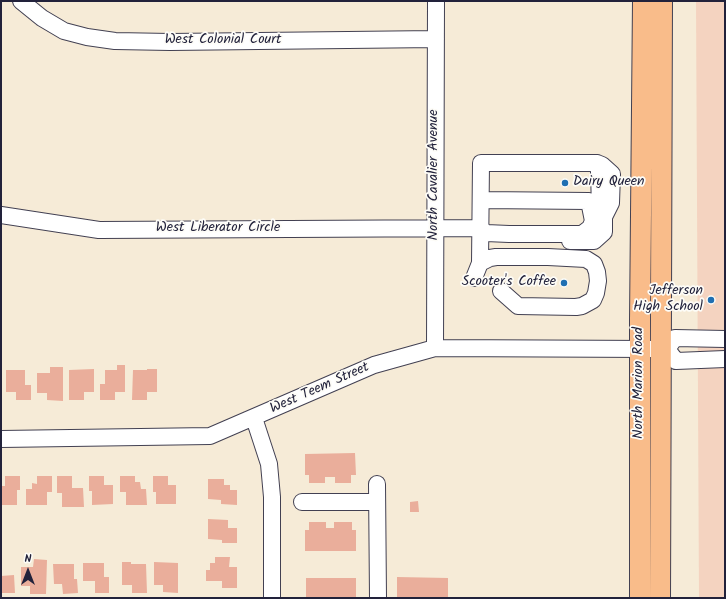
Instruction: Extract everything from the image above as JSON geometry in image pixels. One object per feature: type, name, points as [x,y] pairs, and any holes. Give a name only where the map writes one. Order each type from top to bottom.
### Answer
[{"type":"main road","name":"North Marion Road","points":[[640,598],[644,1]]},
{"type":"main road","name":"North Marion Road","points":[[660,598],[664,349],[660,285],[662,1]]},
{"type":"street","name":"West Colonial Court","points":[[21,1],[42,18],[64,31],[87,37],[115,41],[178,42],[436,39]]},
{"type":"street","name":"North Cavalier Avenue","points":[[435,348],[436,1]]},
{"type":"street","points":[[474,278],[480,263],[481,163],[597,163],[602,165],[612,174],[611,203],[604,217],[604,232],[594,241],[521,243],[509,234]]},
{"type":"street","name":"West Liberator Circle","points":[[1,215],[99,230],[480,228],[486,233],[582,234],[590,228],[592,221],[589,201],[481,200]]},
{"type":"street","points":[[480,263],[496,257],[581,258],[594,264],[597,272],[598,281],[593,300],[582,306],[518,306],[501,291]]},
{"type":"street","points":[[725,339],[675,338],[664,349],[676,361],[725,359]]},
{"type":"street","name":"West Teem Street","points":[[1,438],[210,436],[374,365],[435,348],[664,349]]},
{"type":"street","points":[[254,418],[268,464],[272,497],[272,598]]},
{"type":"street","points":[[376,484],[378,598]]},
{"type":"street","points":[[302,502],[377,502]]},
{"type":"shaded area","name":"Jefferson High School","points":[[696,1],[725,1],[725,598],[699,598]]},
{"type":"building","points":[[117,365],[125,365],[125,392],[115,392],[115,400],[100,400],[100,384],[105,384],[105,370],[117,370]]},
{"type":"building","points":[[50,367],[63,367],[63,401],[47,400],[47,393],[37,393],[37,373],[50,373]]},
{"type":"building","points":[[94,369],[94,392],[84,392],[84,400],[69,400],[69,370]]},
{"type":"building","points":[[157,369],[157,392],[147,392],[147,400],[132,400],[133,370]]},
{"type":"building","points":[[6,370],[25,370],[25,385],[31,385],[31,400],[16,400],[16,392],[6,392]]},
{"type":"building","points":[[355,453],[356,475],[351,475],[351,483],[335,483],[335,477],[325,477],[325,483],[309,483],[309,475],[305,475],[305,454]]},
{"type":"building","points":[[5,476],[20,476],[20,490],[17,490],[17,505],[1,505],[1,486],[5,486]]},
{"type":"building","points":[[37,476],[52,476],[52,492],[47,492],[47,505],[26,505],[26,489],[32,489],[32,483],[37,484]]},
{"type":"building","points":[[57,476],[72,476],[72,488],[83,488],[84,507],[62,507],[62,493],[57,493]]},
{"type":"building","points":[[89,476],[104,476],[104,485],[113,485],[113,504],[92,505],[92,491],[89,491]]},
{"type":"building","points":[[120,476],[135,476],[135,482],[140,482],[141,489],[146,489],[147,505],[126,505],[126,492],[120,492]]},
{"type":"building","points":[[153,476],[168,476],[168,485],[176,485],[176,504],[156,504],[156,492],[153,492]]},
{"type":"building","points":[[208,479],[224,479],[224,485],[230,485],[230,490],[237,490],[237,505],[221,504],[221,500],[208,499]]},
{"type":"building","points":[[418,501],[419,512],[410,512],[410,502]]},
{"type":"building","points":[[208,519],[228,520],[228,528],[237,528],[237,543],[222,543],[222,540],[208,539]]},
{"type":"building","points":[[309,522],[326,522],[326,528],[334,528],[334,522],[352,522],[352,530],[356,530],[356,551],[305,551],[305,530],[309,530]]},
{"type":"building","points":[[215,557],[230,557],[229,567],[237,567],[237,588],[222,588],[222,581],[206,581],[206,570],[210,570],[210,563],[215,563]]},
{"type":"building","points":[[34,559],[47,560],[46,594],[30,594],[30,586],[21,586],[21,567],[33,567]]},
{"type":"building","points":[[122,562],[131,562],[131,564],[146,564],[147,593],[132,593],[132,585],[122,585]]},
{"type":"building","points":[[154,562],[178,563],[178,593],[163,592],[163,585],[154,585]]},
{"type":"building","points":[[83,563],[104,563],[104,577],[109,577],[109,593],[95,593],[95,581],[83,581]]},
{"type":"building","points":[[53,564],[74,564],[74,579],[77,579],[78,593],[63,594],[62,584],[54,584]]},
{"type":"building","points":[[14,575],[15,593],[1,593],[1,576]]},
{"type":"building","points":[[397,577],[448,578],[448,598],[397,598]]},
{"type":"building","points":[[306,578],[356,578],[356,598],[306,598]]},
{"type":"place","name":"Dairy Queen","points":[[565,183]]},
{"type":"place","name":"Scooter's Coffee","points":[[564,283]]},
{"type":"place","name":"Jefferson High School","points":[[711,300]]}]
